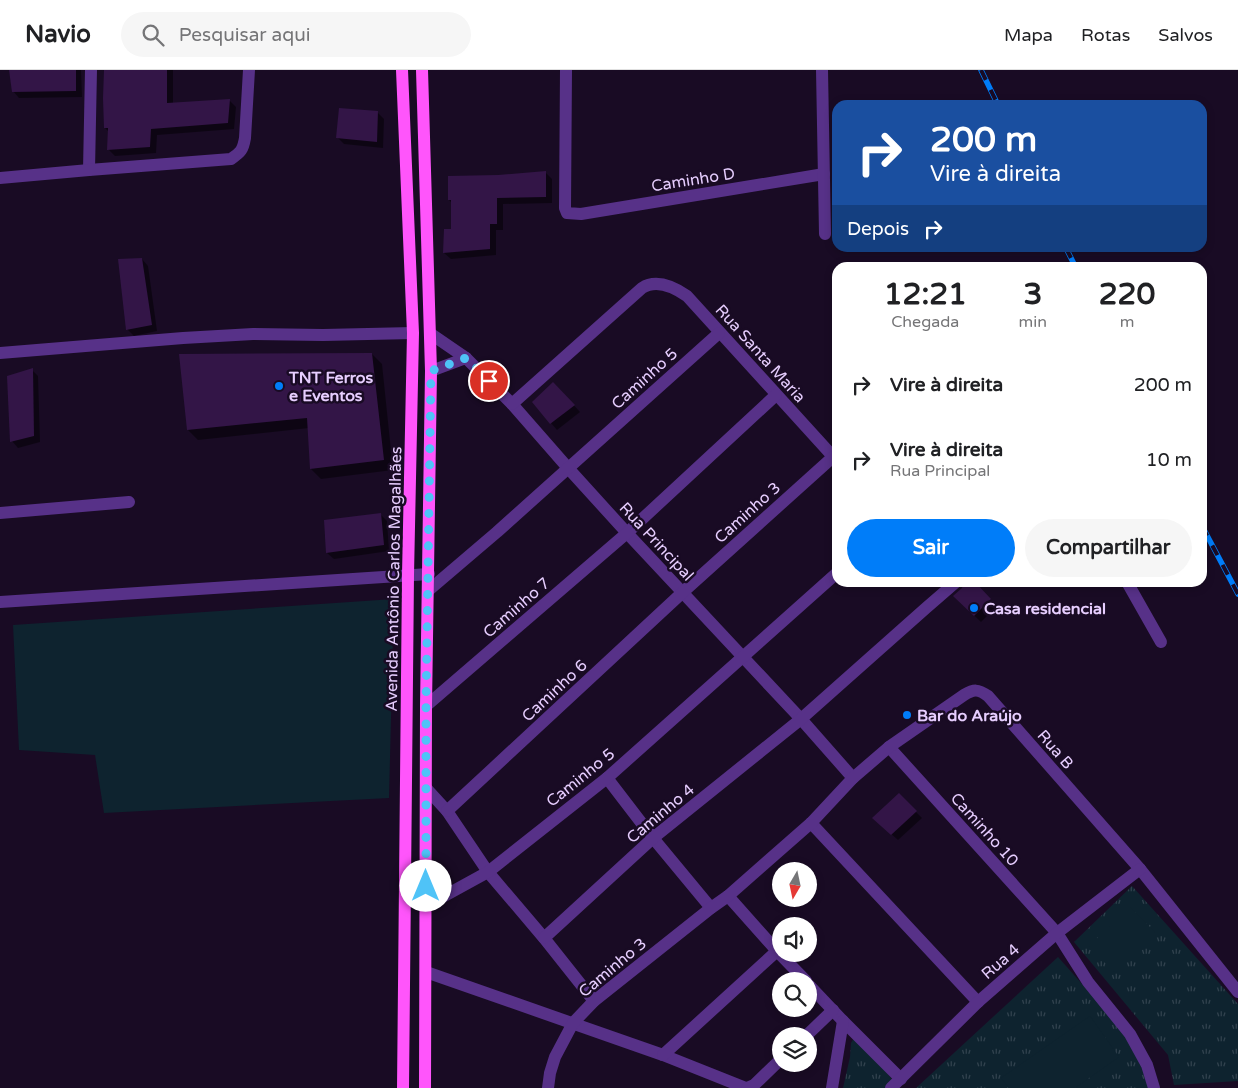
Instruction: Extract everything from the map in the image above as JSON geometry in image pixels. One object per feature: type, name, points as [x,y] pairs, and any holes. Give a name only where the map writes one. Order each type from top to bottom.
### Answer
[{"type":"main road","name":"Avenida Antônio Carlos Magalhães","points":[[402,70],[413,333],[408,575],[403,1088]]},
{"type":"main road","points":[[422,70],[431,334],[426,706],[425,1088]]},
{"type":"main road","points":[[413,333],[431,334]]},
{"type":"street","points":[[90,170],[92,70]]},
{"type":"street","points":[[0,178],[231,159],[240,153],[245,138],[248,70]]},
{"type":"street","name":"Caminho D","points":[[566,70],[565,208],[567,213],[581,214],[824,174]]},
{"type":"street","points":[[822,70],[825,234]]},
{"type":"street","name":"Rua Santa Maria","points":[[512,404],[642,288],[650,284],[669,286],[687,296],[832,456]]},
{"type":"street","name":"Caminho 5","points":[[429,590],[498,532],[719,332]]},
{"type":"street","points":[[0,353],[233,335],[413,333]]},
{"type":"street","name":"Rua Principal","points":[[431,334],[466,358],[512,404],[626,533],[801,719],[853,778]]},
{"type":"street","points":[[431,371],[466,358]]},
{"type":"street","points":[[626,533],[776,395]]},
{"type":"street","name":"Caminho 3","points":[[683,592],[832,462]]},
{"type":"street","points":[[0,513],[128,502]]},
{"type":"street","name":"Caminho 7","points":[[426,706],[626,533]]},
{"type":"street","points":[[0,602],[429,574]]},
{"type":"street","name":"Caminho 5","points":[[426,906],[488,872],[607,778],[832,577]]},
{"type":"street","name":"Caminho 4","points":[[544,938],[653,838],[801,719],[950,587]]},
{"type":"street","points":[[1130,587],[1161,642]]},
{"type":"street","name":"Caminho 6","points":[[447,812],[683,592]]},
{"type":"street","name":"Rua B","points":[[728,896],[811,823],[853,778],[889,747],[969,692],[974,690],[981,691],[988,696],[1140,869],[1238,992]]},
{"type":"street","name":"Caminho 10","points":[[889,747],[1058,933],[1088,982],[1130,1034],[1147,1065],[1154,1088]]},
{"type":"street","points":[[607,778],[653,838],[711,908]]},
{"type":"street","points":[[426,788],[447,812],[488,872],[594,1001]]},
{"type":"street","points":[[811,823],[978,1002]]},
{"type":"street","name":"Rua 4","points":[[896,1084],[978,1002],[1058,933],[1140,869]]},
{"type":"street","points":[[728,896],[772,945]]},
{"type":"street","name":"Caminho 3","points":[[548,1088],[550,1073],[556,1057],[573,1023],[594,1001],[728,896]]},
{"type":"street","points":[[663,1055],[772,956]]},
{"type":"street","points":[[788,962],[797,972]]},
{"type":"street","points":[[426,972],[663,1055],[747,1088],[754,1085],[772,1068]]},
{"type":"street","points":[[817,992],[896,1084]]},
{"type":"street","points":[[816,1027],[834,1010]]},
{"type":"street","points":[[832,1088],[843,1022]]},
{"type":"green space","points":[[394,599],[389,798],[104,813],[95,755],[19,750],[13,625]]},
{"type":"green space","points":[[1132,886],[1238,1004],[1238,1081],[1174,1085],[1168,1055],[1074,942]]},
{"type":"green space","points":[[1130,907],[1155,932],[1114,972],[1089,946]]},
{"type":"green space","points":[[1058,957],[1123,1030],[1140,1056],[1150,1088],[916,1088]]},
{"type":"green space","points":[[1090,1016],[1119,1057],[1075,1088],[1009,1088],[1001,1078]]},
{"type":"green space","points":[[854,1038],[859,1038],[899,1088],[843,1088],[851,1043]]},
{"type":"building","points":[[9,70],[76,70],[76,91],[12,92]]},
{"type":"building","points":[[104,70],[167,70],[167,103],[230,99],[228,123],[151,129],[150,147],[107,150],[108,128],[104,128]]},
{"type":"building","points":[[339,108],[378,111],[377,142],[336,138]]},
{"type":"building","points":[[546,171],[546,197],[497,198],[497,224],[490,224],[490,249],[443,253],[444,229],[451,229],[451,200],[448,200],[448,176],[498,175]]},
{"type":"building","points":[[142,258],[152,325],[126,330],[118,259]]},
{"type":"building","name":"TNT Ferros e Eventos","points":[[372,353],[384,460],[310,469],[307,418],[187,430],[179,354]]},
{"type":"building","points":[[33,368],[34,436],[10,442],[7,376]]},
{"type":"building","points":[[553,382],[575,405],[550,424],[532,402]]},
{"type":"building","points":[[381,513],[384,545],[326,553],[324,520]]},
{"type":"building","name":"Casa residencial","points":[[980,587],[991,599],[974,616],[953,596],[962,588]]},
{"type":"building","points":[[899,793],[917,811],[891,835],[872,818]]},
{"type":"railway","points":[[981,70],[996,100]]},
{"type":"railway","points":[[1068,252],[1073,262]]},
{"type":"railway","points":[[1207,535],[1238,594]]},
{"type":"place","name":"TNT Ferros e Eventos","points":[[279,386]]},
{"type":"place","name":"Casa residencial","points":[[974,608]]},
{"type":"place","name":"Bar do Araújo","points":[[907,715]]},
{"type":"route","points":[[426,886],[426,706],[431,371],[466,358],[489,381]]}]
